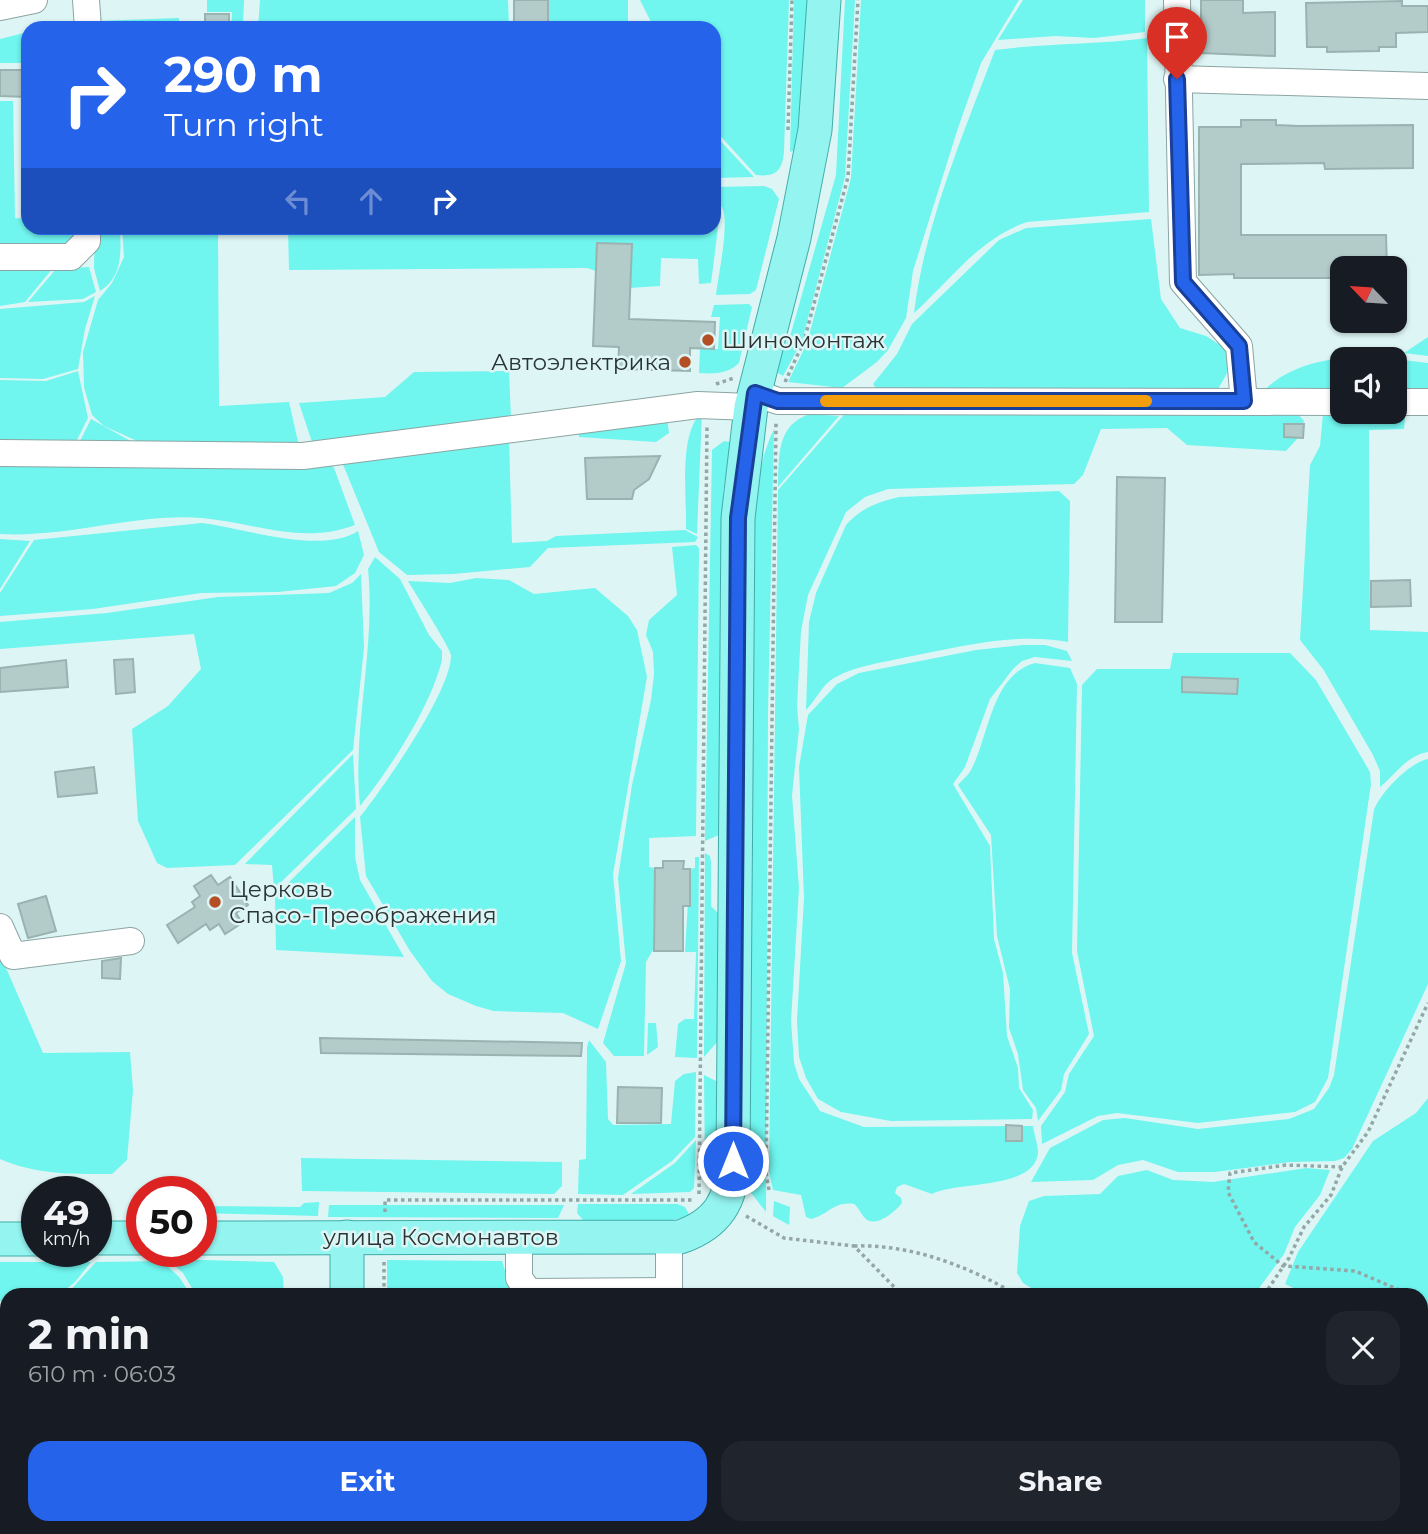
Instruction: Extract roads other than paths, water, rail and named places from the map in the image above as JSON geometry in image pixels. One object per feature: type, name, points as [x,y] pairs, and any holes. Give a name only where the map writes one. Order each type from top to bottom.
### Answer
[{"type":"main road","points":[[675,1237],[708,1224],[725,1205],[733,1161],[738,518],[756,394],[794,237],[815,130],[824,0]]},
{"type":"main road","points":[[329,1288],[347,1237]]},
{"type":"main road","name":"улица Космонавтов","points":[[217,1238],[675,1237]]},
{"type":"main road","points":[[0,1239],[21,1239]]},
{"type":"lane","points":[[0,7],[34,0]]},
{"type":"lane","points":[[86,0],[88,21]]},
{"type":"lane","points":[[1177,0],[1183,282],[1239,346],[1244,401]]},
{"type":"lane","points":[[1177,79],[1428,86]]},
{"type":"lane","points":[[0,257],[71,257],[87,241],[87,235]]},
{"type":"lane","points":[[0,453],[303,456],[707,406],[756,394],[1330,402]]},
{"type":"lane","points":[[1407,402],[1428,402]]},
{"type":"lane","points":[[0,927],[13,956],[131,941]]},
{"type":"lane","points":[[519,1237],[519,1278],[526,1288]]},
{"type":"lane","points":[[670,1288],[675,1237]]},
{"type":"place","name":"Шиномонтаж","points":[[708,340]]},
{"type":"place","name":"Автоэлектрика","points":[[685,362]]},
{"type":"place","name":"Церковь Спасо-Преображения","points":[[215,902]]}]
